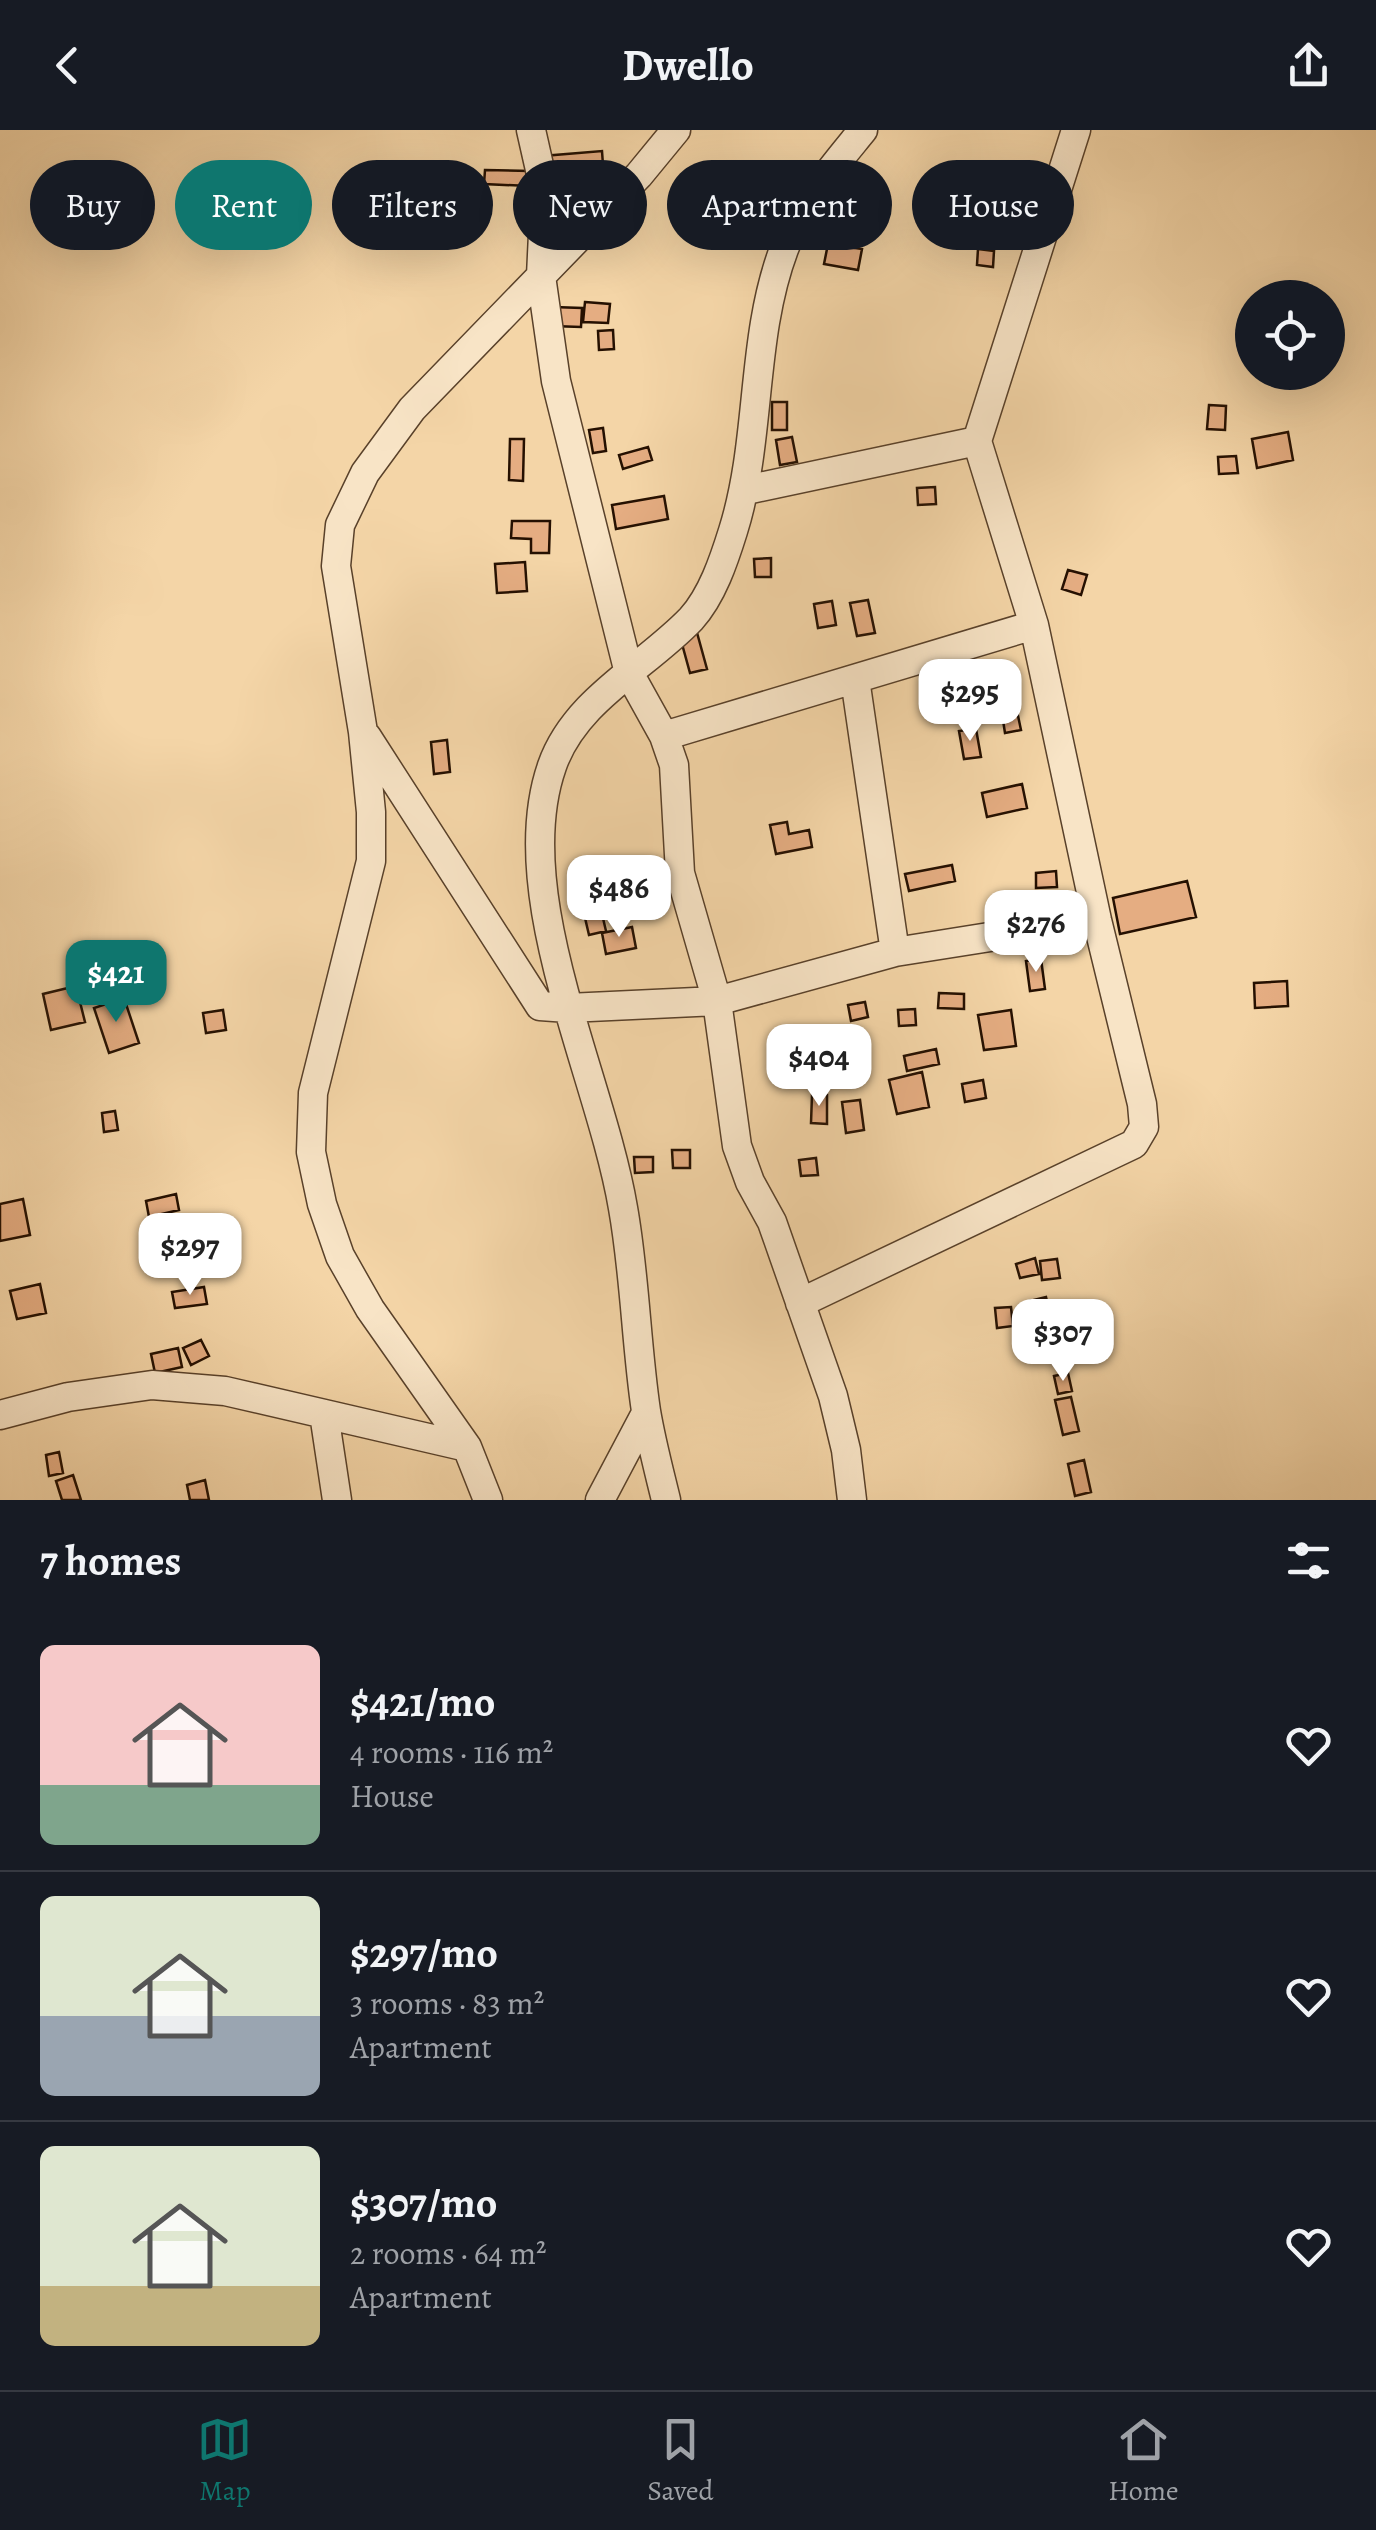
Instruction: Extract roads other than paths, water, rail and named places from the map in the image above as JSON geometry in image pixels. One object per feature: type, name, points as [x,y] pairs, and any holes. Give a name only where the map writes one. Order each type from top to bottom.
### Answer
[{"type":"street","points":[[531,130],[545,192],[541,276],[556,380],[628,673],[664,736],[674,765],[680,873],[717,1002],[737,1146],[750,1182],[772,1222],[833,1396],[846,1450],[852,1500]]},
{"type":"street","points":[[488,1500],[467,1447],[370,1309],[340,1256],[322,1204],[311,1152],[313,1094],[371,861],[371,812],[363,732],[336,566],[340,525],[365,472],[412,409],[640,175],[676,130]]},
{"type":"street","points":[[666,1500],[646,1413],[624,1210],[609,1142],[568,1008],[542,892],[539,817],[552,763],[580,716],[692,617],[715,580],[746,490],[767,304],[784,247],[808,197],[863,130]]},
{"type":"street","points":[[800,1303],[1134,1144],[1144,1127],[1034,625],[977,440],[1076,130]]},
{"type":"street","points":[[746,490],[977,440]]},
{"type":"street","points":[[664,736],[1034,625]]},
{"type":"street","points":[[855,679],[896,952]]},
{"type":"street","points":[[363,732],[540,1006],[717,1002],[896,952],[1097,920]]},
{"type":"street","points":[[0,1415],[68,1396],[152,1386],[225,1392],[467,1447]]},
{"type":"street","points":[[600,1500],[646,1413]]},
{"type":"street","points":[[324,1414],[337,1500]]}]
